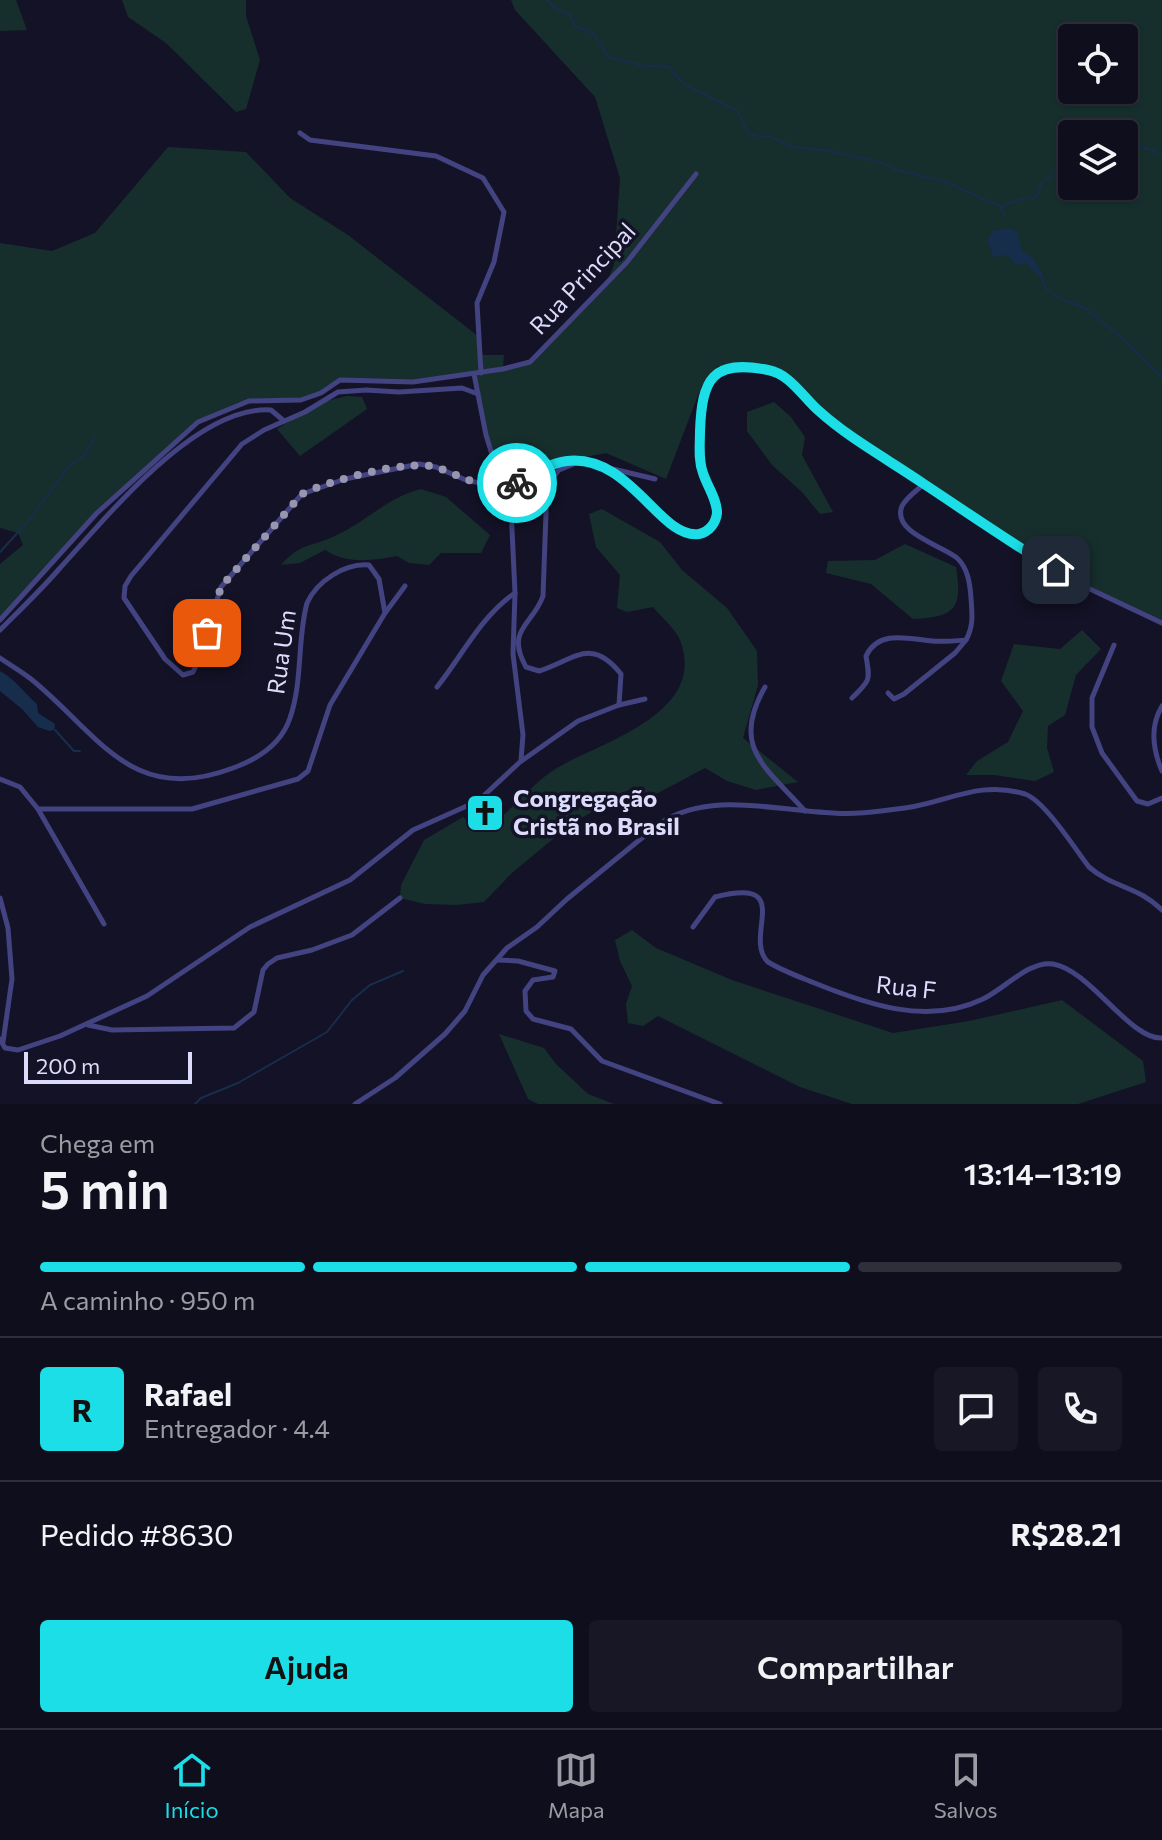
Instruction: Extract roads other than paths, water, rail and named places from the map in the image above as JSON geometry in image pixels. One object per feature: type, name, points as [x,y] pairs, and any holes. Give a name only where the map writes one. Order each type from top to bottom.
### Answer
[{"type":"street","points":[[300,133],[310,140],[436,156],[483,178],[504,212],[494,262],[477,303],[478,394],[494,461],[510,487],[515,593],[513,654],[523,735],[520,762]]},
{"type":"street","name":"Rua Principal","points":[[0,620],[97,513],[198,422],[249,401],[301,400],[321,393],[340,380],[413,382],[530,362],[627,262],[696,174]]},
{"type":"street","points":[[608,468],[680,531],[698,534],[707,531],[717,516],[699,457],[705,391],[711,378],[720,371],[732,368],[778,372],[819,412],[924,484],[1075,582],[1162,623]]},
{"type":"street","points":[[478,394],[462,388],[338,392],[242,444],[125,586],[124,598],[165,659],[183,675],[193,672],[221,587],[302,494],[317,487],[419,464],[436,467],[468,481],[510,487],[564,461],[593,461],[608,468],[655,479]]},
{"type":"street","points":[[0,630],[107,515],[191,439],[219,421],[239,413],[271,410],[284,421]]},
{"type":"street","points":[[593,461],[559,470],[547,485],[543,596],[521,628],[519,641],[521,658],[531,670],[549,668],[573,655],[584,653],[607,659],[621,674],[619,705]]},
{"type":"street","points":[[888,693],[894,699],[904,694],[955,653],[966,640],[973,623],[966,571],[957,558],[911,530],[901,514],[903,505],[924,484]]},
{"type":"street","name":"Rua Um","points":[[0,658],[30,678],[120,761],[152,776],[195,779],[255,760],[268,751],[285,729],[298,683],[307,603],[311,594],[329,577],[360,564],[369,565],[379,579],[385,613]]},
{"type":"street","points":[[38,809],[192,809],[298,779],[308,771],[330,705],[385,613],[405,586]]},
{"type":"street","points":[[437,687],[493,611],[515,593]]},
{"type":"street","points":[[852,698],[868,681],[866,656],[880,641],[899,637],[940,642],[966,640]]},
{"type":"street","points":[[1114,645],[1092,698],[1094,737],[1137,801],[1148,804],[1162,798]]},
{"type":"street","points":[[765,687],[753,708],[749,739],[756,754],[806,812]]},
{"type":"street","points":[[0,898],[8,928],[12,979],[1,1041],[9,1050],[18,1050],[60,1036],[147,996],[250,927],[350,880],[401,837],[478,801],[520,762],[578,721],[619,705],[645,699]]},
{"type":"street","points":[[1162,706],[1154,726],[1155,749],[1162,771]]},
{"type":"street","points":[[0,779],[20,787],[38,809],[104,924]]},
{"type":"street","points":[[355,1104],[395,1078],[445,1034],[465,1011],[475,989],[496,960],[672,816],[691,809],[745,806],[858,814],[897,809],[974,790],[1027,795],[1036,800],[1094,872],[1110,882],[1137,890],[1162,910]]},
{"type":"street","name":"Rua F","points":[[693,927],[715,897],[751,893],[758,898],[762,907],[763,927],[759,948],[768,962],[868,1003],[909,1011],[951,1010],[974,1003],[1008,985],[1035,965],[1057,965],[1085,982],[1146,1035],[1162,1038]]},
{"type":"street","points":[[87,1024],[112,1030],[234,1028],[256,1007],[263,970],[268,964],[277,958],[312,950],[352,935],[400,898]]},
{"type":"street","points":[[496,960],[518,961],[555,971],[553,977],[533,980],[525,991],[526,1011],[533,1019],[571,1029],[602,1061],[720,1104]]},
{"type":"water","points":[[1010,228],[1017,232],[1022,251],[1033,258],[1045,279],[1041,279],[1027,263],[1017,265],[1007,255],[994,257],[987,241],[992,231]]},
{"type":"water","points":[[0,671],[37,704],[38,713],[55,724],[54,730],[38,727],[0,691]]},
{"type":"waterway","points":[[547,0],[557,10],[570,15],[576,27],[593,33],[608,57],[645,66],[669,67],[684,84],[737,111],[749,134],[769,136],[793,147],[883,163],[897,170],[943,181],[1000,206],[1005,216]]},
{"type":"waterway","points":[[1138,146],[1162,154]]},
{"type":"waterway","points":[[1002,206],[1024,198],[1033,199],[1042,182],[1058,172]]},
{"type":"waterway","points":[[1042,278],[1046,289],[1061,299],[1084,307],[1130,345],[1162,377]]},
{"type":"waterway","points":[[0,552],[30,519],[69,466],[85,455],[95,437]]},
{"type":"waterway","points":[[55,730],[74,751],[80,751]]},
{"type":"waterway","points":[[195,1104],[327,1032],[352,1000],[370,985],[403,971]]},
{"type":"place","name":"Congregação Cristã no Brasil","points":[[485,813]]}]
